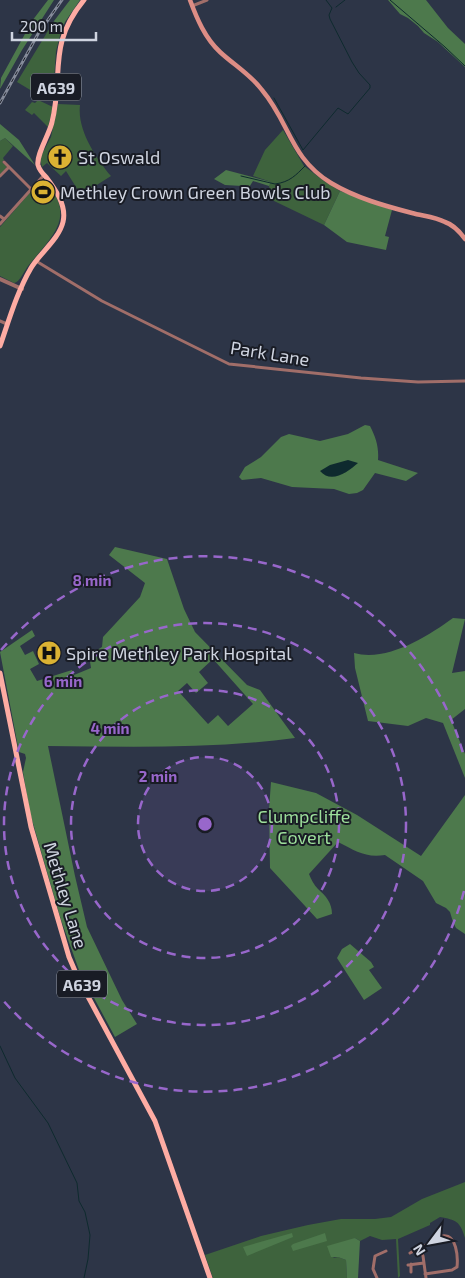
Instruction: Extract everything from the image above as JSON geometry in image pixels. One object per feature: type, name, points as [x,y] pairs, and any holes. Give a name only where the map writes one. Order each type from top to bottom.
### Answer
[{"type":"main road","name":"A639","points":[[0,346],[7,324],[36,261],[59,232],[64,220],[61,202],[53,186],[39,167],[38,161],[56,105],[60,43],[70,19],[84,0]]},
{"type":"main road","points":[[190,0],[204,33],[215,47],[252,79],[268,97],[300,155],[314,171],[345,190],[395,209],[445,222],[456,228],[464,236]]},
{"type":"main road","name":"Methley Lane","points":[[0,673],[31,827],[69,957],[78,978],[155,1121],[210,1278]]},
{"type":"street","points":[[192,6],[207,0]]},
{"type":"street","points":[[4,162],[31,189]]},
{"type":"street","points":[[0,176],[9,167]]},
{"type":"street","points":[[0,224],[44,175]]},
{"type":"street","points":[[0,216],[4,219]]},
{"type":"street","name":"Park Lane","points":[[36,261],[102,301],[229,364],[380,380],[418,382],[465,381]]},
{"type":"street","points":[[0,279],[22,289]]},
{"type":"street","points":[[0,321],[7,324]]},
{"type":"street","points":[[410,1253],[442,1236],[450,1238],[454,1243],[457,1266],[455,1269],[426,1276],[420,1249]]},
{"type":"street","points":[[377,1278],[373,1266],[375,1253],[386,1251]]},
{"type":"street","points":[[411,1272],[409,1264],[424,1263]]},
{"type":"green space","points":[[48,0],[54,0],[0,89],[1,78],[32,21]]},
{"type":"green space","points":[[70,0],[80,0],[65,22],[61,32],[54,21]]},
{"type":"green space","points":[[388,0],[426,0],[448,28],[465,44],[465,67],[438,42],[424,33],[408,18],[400,14]]},
{"type":"green space","points":[[54,21],[61,32],[56,51],[53,95],[42,97],[17,82]]},
{"type":"green space","points":[[38,100],[53,107],[48,127],[34,113],[32,115],[25,110],[32,102],[35,103]]},
{"type":"green space","points":[[58,104],[80,105],[81,124],[85,134],[99,161],[111,176],[81,195],[66,171],[61,176],[47,163],[42,167],[40,158],[51,137]]},
{"type":"green space","points":[[0,124],[19,140],[35,165],[5,138],[0,141]]},
{"type":"green space","points":[[283,130],[304,166],[340,191],[324,225],[272,200],[269,186],[271,182],[253,176],[265,150]]},
{"type":"green space","points":[[5,138],[13,146],[3,158],[2,162],[7,167],[0,174],[0,141]]},
{"type":"green space","points":[[226,170],[271,182],[269,186],[253,181],[248,189],[242,186],[225,185],[214,179]]},
{"type":"green space","points":[[40,181],[45,181],[55,194],[60,205],[60,216],[52,236],[20,278],[14,283],[0,276],[0,227]]},
{"type":"green space","points":[[340,191],[392,210],[385,236],[389,237],[386,250],[347,242],[324,225]]},
{"type":"green space","points":[[365,425],[370,426],[375,439],[378,460],[418,473],[406,481],[375,473],[363,490],[349,494],[334,489],[292,487],[261,478],[242,480],[239,477],[245,467],[261,457],[281,437],[289,434],[320,441],[348,434]]},
{"type":"green space","points":[[115,547],[167,559],[184,609],[195,632],[247,685],[260,690],[295,738],[202,746],[48,746],[87,927],[122,1000],[137,1024],[115,1037],[79,970],[61,920],[30,813],[23,772],[26,758],[25,754],[19,752],[0,652],[32,630],[35,636],[20,646],[25,655],[33,651],[39,664],[30,669],[37,681],[72,670],[74,675],[91,668],[89,655],[102,647],[103,637],[140,597],[145,583],[109,555]],"holes":[[[213,659],[253,704],[228,726],[218,715],[208,724],[178,691],[187,683],[196,693],[208,683],[199,672]]]},
{"type":"green space","points":[[453,618],[465,619],[452,673],[465,671],[465,709],[451,720],[465,754],[465,778],[443,723],[426,718],[408,726],[368,721],[355,668],[354,653],[367,655],[393,651],[419,640]]},
{"type":"green space","name":"Clumpcliffe Covert","points":[[271,782],[316,793],[357,815],[421,856],[465,795],[465,934],[456,928],[450,912],[436,903],[423,881],[385,855],[366,855],[338,842],[309,874],[315,886],[328,900],[332,910],[332,914],[317,919],[270,868],[269,809]]},
{"type":"green space","points":[[350,944],[371,962],[374,967],[369,970],[382,988],[364,1000],[337,958],[342,949]]},
{"type":"green space","points":[[465,1182],[465,1238],[457,1222],[440,1217],[430,1223],[430,1225],[398,1239],[400,1276],[398,1278],[396,1239],[382,1240],[370,1236],[360,1241],[355,1238],[333,1258],[338,1257],[346,1260],[347,1278],[213,1278],[205,1255],[261,1236],[308,1225],[341,1219],[391,1217],[422,1199]]},
{"type":"green space","points":[[292,1233],[293,1237],[247,1256],[243,1247]]},
{"type":"green space","points":[[325,1233],[327,1241],[293,1251],[291,1246],[293,1244]]},
{"type":"green space","points":[[355,1238],[360,1241],[358,1278],[347,1278],[346,1260],[331,1257],[327,1246]]},
{"type":"shaded area","points":[[348,460],[358,463],[349,470],[334,477],[324,475],[320,471],[330,465]]},
{"type":"waterway","points":[[274,98],[303,150],[338,108],[348,114],[370,88],[370,85],[352,62],[330,19],[329,15],[332,8],[326,0]]},
{"type":"waterway","points":[[336,7],[345,0]]},
{"type":"waterway","points":[[390,0],[465,66]]},
{"type":"waterway","points":[[241,176],[275,184],[289,180],[305,166]]},
{"type":"waterway","points":[[0,1046],[15,1078],[48,1123],[77,1183],[79,1201],[85,1212],[90,1235],[84,1278]]},
{"type":"railway","points":[[0,103],[38,34],[62,0]]},
{"type":"place","name":"St Oswald","points":[[60,157]]},
{"type":"place","name":"Methley Crown Green Bowls Club","points":[[43,192]]},
{"type":"place","name":"Spire Methley Park Hospital","points":[[49,653]]}]
